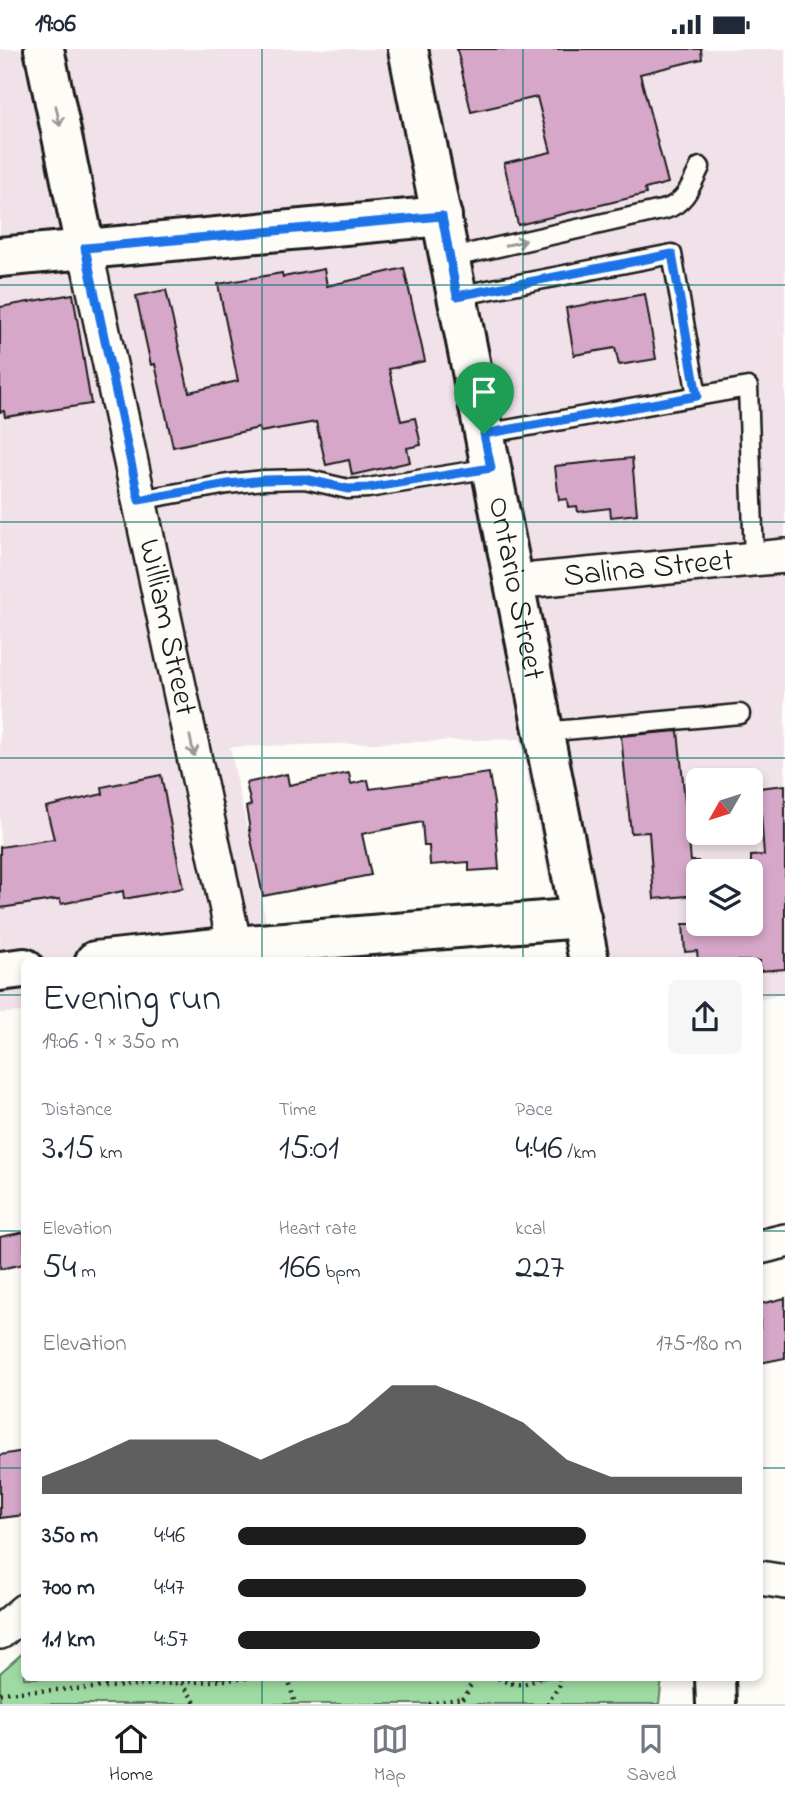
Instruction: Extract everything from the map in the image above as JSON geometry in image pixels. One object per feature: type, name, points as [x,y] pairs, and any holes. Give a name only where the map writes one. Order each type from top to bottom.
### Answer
[{"type":"street","name":"William Street","points":[[44,49],[237,954]]},
{"type":"street","name":"Ontario Street","points":[[408,49],[588,957]]},
{"type":"street","points":[[0,257],[442,216]]},
{"type":"street","name":"Salina Street","points":[[513,582],[769,557]]},
{"type":"street","points":[[177,957],[237,954],[582,918]]},
{"type":"street","points":[[0,971],[21,968]]},
{"type":"street","points":[[763,1246],[785,1241]]},
{"type":"street","points":[[763,1578],[785,1582]]},
{"type":"street","points":[[0,1632],[21,1614]]},
{"type":"street","points":[[715,1681],[716,1704]]},
{"type":"lane","points":[[450,258],[666,209],[684,198],[700,167]]},
{"type":"lane","points":[[457,296],[672,254],[697,396]]},
{"type":"lane","points":[[139,500],[264,480],[305,479],[348,489],[368,488],[487,451],[697,396],[748,387],[769,557]]},
{"type":"lane","points":[[543,732],[740,714]]},
{"type":"path","points":[[0,1693],[210,1681]]},
{"type":"path","points":[[289,1681],[295,1704]]},
{"type":"path","points":[[457,1704],[474,1681]]},
{"type":"path","points":[[503,1681],[518,1685],[534,1681]]},
{"type":"path","points":[[547,1704],[560,1685],[559,1681]]},
{"type":"path","points":[[183,1683],[196,1704]]},
{"type":"path","points":[[429,1704],[463,1698]]},
{"type":"shaded area","points":[[0,49],[785,49],[785,993],[763,999],[763,957],[565,957],[520,739],[230,747],[273,957],[21,957],[21,1012],[0,1013]]},
{"type":"green space","points":[[21,1655],[21,1681],[662,1681],[659,1704],[0,1704],[0,1673]]},
{"type":"building","points":[[457,49],[701,49],[702,59],[640,74],[668,183],[645,189],[646,194],[518,225],[504,163],[551,152],[537,97],[471,112]]},
{"type":"building","points":[[404,268],[425,361],[389,369],[401,421],[415,418],[421,445],[407,448],[410,462],[352,475],[349,460],[326,465],[316,422],[260,432],[259,428],[173,447],[155,364],[151,365],[136,296],[166,290],[189,392],[238,381],[218,284],[282,273],[283,277],[324,269],[327,286]]},
{"type":"building","points":[[73,294],[91,404],[5,417],[4,411],[0,412],[0,307]]},
{"type":"building","points":[[645,294],[656,359],[619,365],[615,348],[574,355],[566,308]]},
{"type":"building","points":[[632,458],[637,514],[611,517],[610,508],[578,512],[577,506],[568,507],[567,499],[559,500],[555,466]]},
{"type":"building","points":[[678,731],[686,811],[686,845],[689,845],[691,859],[686,859],[686,896],[654,899],[649,832],[631,833],[621,736]]},
{"type":"building","points":[[349,773],[351,784],[368,780],[370,789],[489,773],[499,869],[469,871],[469,862],[430,865],[429,846],[424,846],[422,822],[362,834],[371,875],[263,896],[249,830],[246,807],[251,805],[246,783],[287,774],[289,785]]},
{"type":"building","points":[[161,775],[183,888],[124,899],[123,891],[61,904],[60,899],[0,908],[0,847],[54,839],[46,807],[103,794],[102,787]]},
{"type":"building","points":[[785,785],[785,969],[763,971],[763,957],[698,957],[697,951],[685,952],[683,924],[686,924],[686,936],[763,936],[763,859],[751,859],[751,856],[764,855],[763,788]]},
{"type":"building","points":[[21,1233],[21,1265],[0,1269],[0,1237]]},
{"type":"building","points":[[785,1298],[785,1358],[763,1362],[763,1303]]},
{"type":"building","points":[[21,1452],[21,1515],[0,1518],[0,1455]]},
{"type":"route","points":[[442,216],[457,296],[672,254],[697,396],[484,434],[491,468],[368,488],[348,489],[305,479],[264,480],[139,500],[85,248],[442,216]]}]
